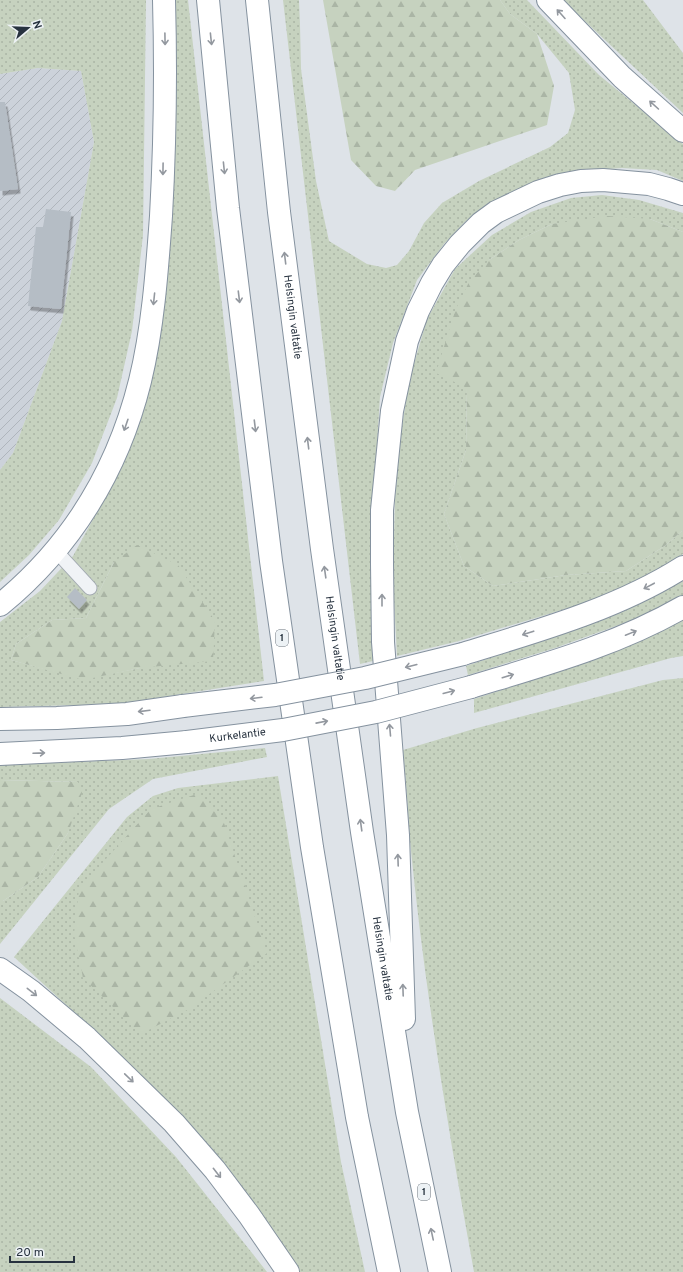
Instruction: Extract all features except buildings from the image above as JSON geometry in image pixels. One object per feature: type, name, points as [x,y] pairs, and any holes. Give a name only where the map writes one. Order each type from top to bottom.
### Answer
[{"type":"highway","points":[[0,605],[30,579],[56,551],[82,515],[113,460],[134,404],[146,354],[158,254],[163,183],[165,53],[164,0]]},
{"type":"highway","name":"1","points":[[208,0],[228,208],[271,560],[312,847],[357,1117],[389,1272]]},
{"type":"highway","name":"Helsingin valtatie","points":[[257,0],[278,212],[322,549],[362,832],[407,1112],[440,1272]]},
{"type":"highway","points":[[548,0],[622,77],[683,131]]},
{"type":"highway","points":[[407,1112],[398,836],[383,642],[382,564],[382,510],[392,411],[407,341],[418,311],[443,265],[460,244],[481,223],[496,212],[538,192],[560,185],[581,181],[617,181],[649,184],[683,194]]},
{"type":"highway","points":[[0,719],[57,718],[119,714],[275,696],[364,678],[463,654],[570,620],[635,594],[683,568]]},
{"type":"highway","name":"Kurkelantie","points":[[0,754],[115,749],[187,742],[284,730],[376,712],[471,687],[593,648],[641,629],[683,607]]},
{"type":"highway","points":[[0,969],[31,991],[87,1038],[174,1123],[215,1170],[249,1215],[288,1272]]},
{"type":"lane","points":[[56,551],[90,588]]},
{"type":"shaded area","points":[[38,68],[81,71],[94,142],[62,321],[13,453],[0,470],[0,74]]},
{"type":"green space","points":[[0,0],[146,0],[143,235],[132,331],[117,398],[92,463],[59,520],[29,555],[0,582],[0,470],[13,453],[62,321],[94,142],[81,71],[38,68],[0,74]]},
{"type":"green space","points":[[174,0],[188,0],[264,681],[119,704],[0,707],[0,622],[40,591],[73,556],[115,479],[143,408]],"holes":[[[114,562],[140,668],[83,679],[11,660],[16,644],[52,620],[86,618]]]},
{"type":"green space","points":[[283,0],[299,0],[301,69],[316,181],[329,241],[367,264],[386,268],[397,265],[409,251],[424,223],[442,203],[479,181],[550,147],[568,133],[575,110],[569,73],[537,34],[510,14],[500,0],[527,0],[599,75],[683,144],[683,181],[657,170],[622,168],[582,171],[537,181],[495,200],[466,221],[444,244],[417,280],[393,343],[380,397],[372,524],[373,661],[360,664]]},
{"type":"green space","points":[[323,0],[500,0],[510,14],[537,34],[554,86],[547,125],[415,170],[395,191],[376,186],[351,160]]},
{"type":"green space","points":[[564,0],[643,0],[683,53],[683,113],[574,11]]},
{"type":"green space","points":[[602,195],[639,200],[683,213],[683,232],[650,219],[552,224],[519,240],[489,260],[467,388],[466,450],[444,514],[464,566],[493,586],[566,575],[626,571],[666,545],[683,530],[683,554],[643,578],[585,603],[459,641],[397,656],[393,580],[395,497],[401,433],[409,381],[427,319],[455,269],[492,235],[531,212],[571,198]]},
{"type":"green space","points":[[608,216],[650,219],[683,232],[683,530],[666,545],[626,571],[566,575],[493,586],[464,566],[444,514],[466,450],[467,388],[436,373],[455,311],[469,282],[489,260],[519,240],[552,224]]},
{"type":"green space","points":[[137,545],[178,565],[215,621],[213,661],[140,668],[83,680],[11,660],[16,644],[52,620],[86,618],[114,562]]},
{"type":"green space","points":[[683,581],[683,597],[627,622],[555,648],[468,675],[466,666],[554,637],[624,611]]},
{"type":"green space","points":[[683,619],[683,656],[671,658],[474,713],[474,699],[573,667]]},
{"type":"green space","points":[[683,678],[683,1272],[474,1272],[446,1111],[422,949],[410,841],[403,750],[477,728],[663,680]]},
{"type":"green space","points":[[265,748],[267,757],[153,779],[109,809],[0,944],[0,901],[3,901],[38,877],[68,833],[78,782],[0,780],[0,765],[149,759]]},
{"type":"green space","points":[[278,776],[341,1162],[365,1272],[299,1272],[259,1211],[209,1146],[126,1060],[14,957],[127,817],[153,796],[178,788]]},
{"type":"green space","points":[[0,780],[78,782],[82,793],[68,833],[38,877],[3,901],[0,901]]},
{"type":"green space","points":[[197,794],[223,820],[267,953],[187,1010],[141,1034],[83,978],[74,934],[79,889],[151,809]]},
{"type":"green space","points":[[0,998],[91,1067],[176,1157],[267,1272],[0,1272]]}]
